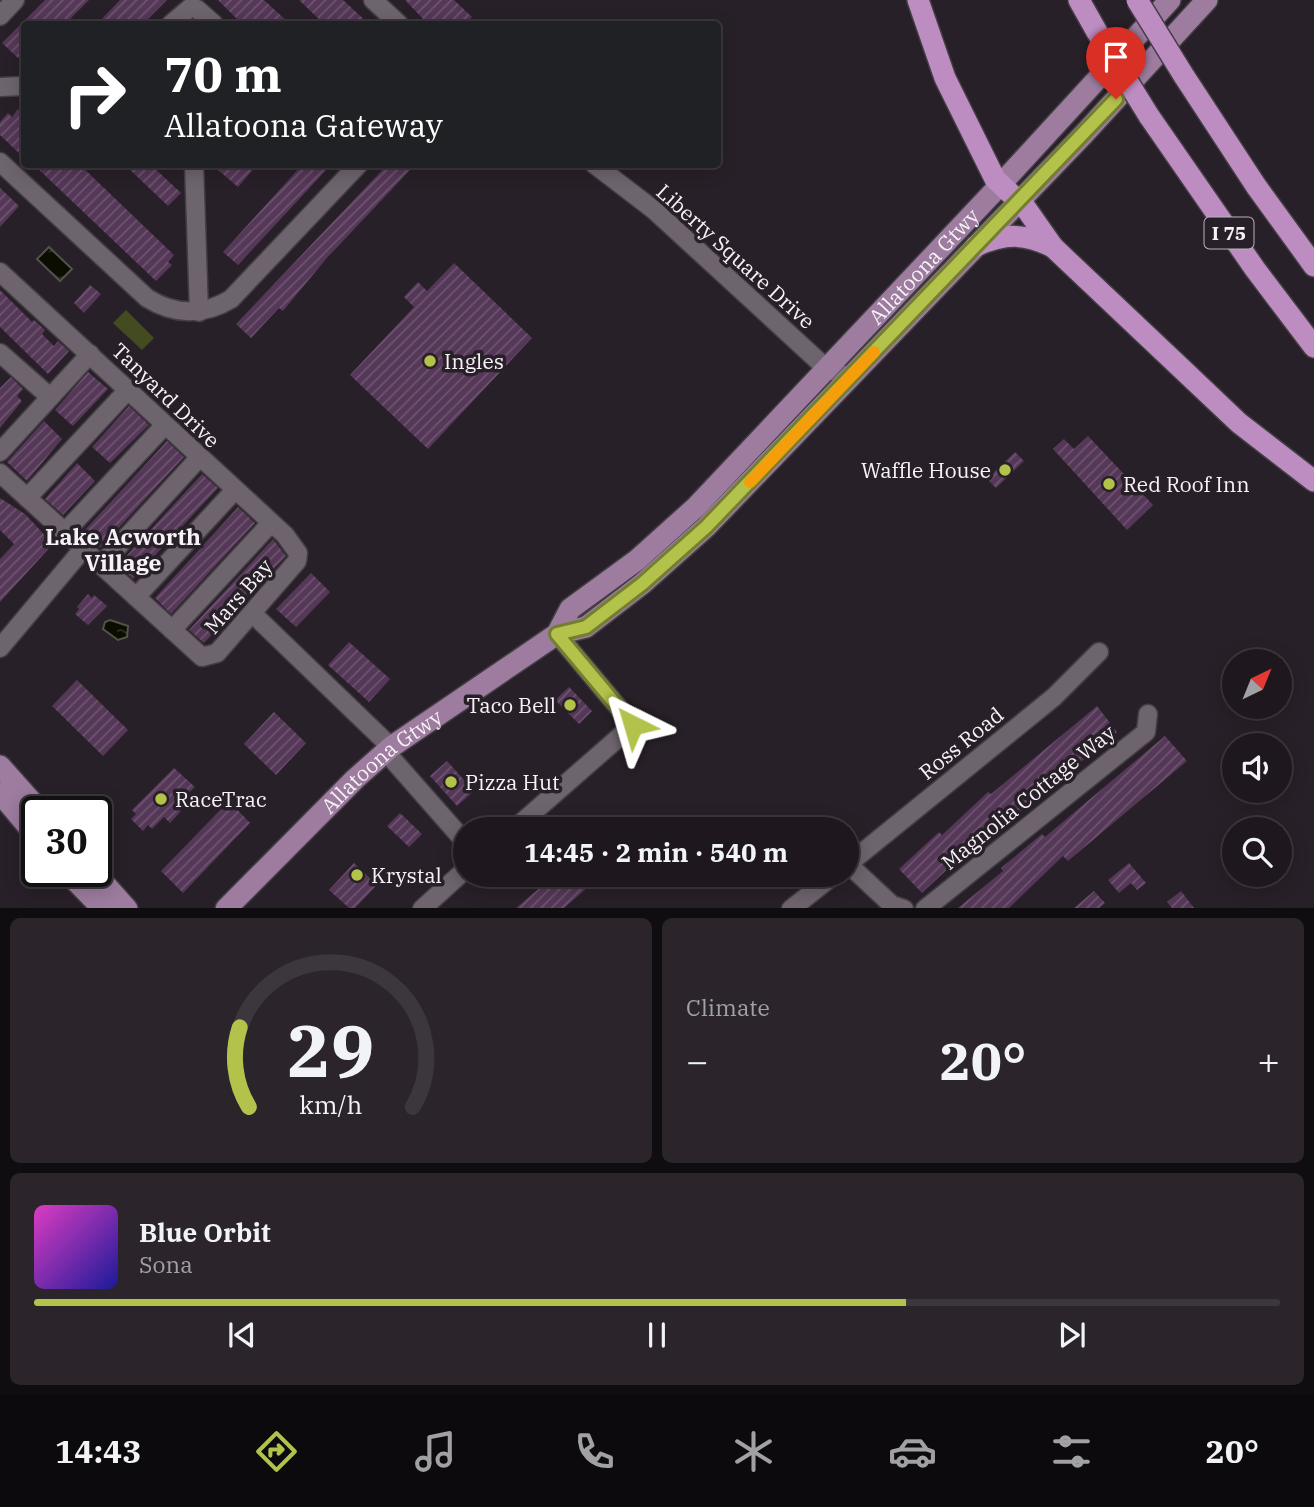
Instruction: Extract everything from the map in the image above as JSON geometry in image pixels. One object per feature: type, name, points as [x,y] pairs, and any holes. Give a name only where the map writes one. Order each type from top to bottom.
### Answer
[{"type":"highway","points":[[918,0],[945,78],[990,173],[1020,201],[1053,247],[1239,423],[1314,481]]},
{"type":"highway","name":"I 75","points":[[1079,0],[1149,116],[1239,248],[1314,347]]},
{"type":"highway","name":"I 75","points":[[1137,0],[1184,76],[1314,266]]},
{"type":"highway","points":[[976,247],[1012,234],[1033,238],[1053,247]]},
{"type":"main road","name":"Allatoona Gtwy","points":[[228,907],[388,750],[557,634],[570,610],[670,532],[1001,184],[1170,0]]},
{"type":"main road","points":[[557,634],[586,627],[642,584],[706,527],[1020,201],[1207,0]]},
{"type":"main road","points":[[0,766],[27,796]]},
{"type":"main road","points":[[0,793],[21,818]]},
{"type":"main road","points":[[82,887],[103,908]]},
{"type":"main road","points":[[108,887],[127,908]]},
{"type":"street","points":[[0,16],[15,0]]},
{"type":"street","points":[[373,0],[396,21]]},
{"type":"street","points":[[174,21],[191,4],[211,21]]},
{"type":"street","points":[[0,86],[21,86]]},
{"type":"street","points":[[0,162],[147,298],[173,311],[199,312],[217,308],[231,299],[355,168]]},
{"type":"street","points":[[194,168],[199,312]]},
{"type":"street","name":"Liberty Square Drive","points":[[599,168],[654,210],[827,369],[850,377]]},
{"type":"street","name":"Tanyard Drive","points":[[0,272],[271,523],[298,553]]},
{"type":"street","points":[[0,452],[90,354]]},
{"type":"street","points":[[3,362],[50,397]]},
{"type":"street","points":[[27,498],[127,391]]},
{"type":"street","points":[[65,532],[164,426]]},
{"type":"street","points":[[101,565],[199,458]]},
{"type":"street","points":[[0,473],[172,629],[271,523]]},
{"type":"street","points":[[136,597],[234,491]]},
{"type":"street","points":[[0,648],[83,549]]},
{"type":"street","name":"Mars Bay","points":[[172,629],[202,657],[217,653],[293,567],[298,553]]},
{"type":"street","points":[[252,613],[388,750],[453,828]]},
{"type":"street","points":[[528,817],[633,725],[557,634]]},
{"type":"street","name":"Ross Road","points":[[859,855],[1054,697],[1099,652]]},
{"type":"street","name":"Magnolia Cottage Way","points":[[925,908],[1146,732],[1148,714]]},
{"type":"street","points":[[859,880],[892,905],[904,908]]},
{"type":"street","points":[[422,908],[453,881]]},
{"type":"street","name":"Ross Road","points":[[791,908],[818,887]]},
{"type":"green space","points":[[126,310],[154,338],[142,350],[113,323]]},
{"type":"water","points":[[49,247],[72,269],[60,281],[37,259]]},
{"type":"water","points":[[110,620],[128,626],[127,637],[118,640],[103,629],[105,622]]},
{"type":"building","points":[[45,0],[89,0],[68,21],[24,21]]},
{"type":"building","points":[[120,0],[167,0],[146,21],[100,21]]},
{"type":"building","points":[[218,0],[264,0],[287,21],[239,21]]},
{"type":"building","points":[[299,0],[343,0],[366,21],[334,19],[321,21]]},
{"type":"building","points":[[405,0],[454,0],[472,17],[468,21],[425,21]]},
{"type":"building","points":[[21,24],[21,54],[18,58],[2,43]]},
{"type":"building","points":[[18,109],[21,112],[21,155],[0,135],[0,122],[8,113],[12,117]]},
{"type":"building","points":[[37,168],[83,168],[174,255],[168,262],[172,265],[156,281]]},
{"type":"building","points":[[128,168],[154,168],[181,193],[168,206]]},
{"type":"building","points":[[216,168],[255,168],[238,187]]},
{"type":"building","points":[[299,168],[326,168],[238,265],[223,252]]},
{"type":"building","points":[[384,168],[411,169],[326,259],[283,311],[279,308],[251,338],[236,324]]},
{"type":"building","points":[[0,188],[19,206],[0,227]]},
{"type":"building","points":[[454,263],[532,338],[428,449],[350,375],[414,307],[404,297],[418,282],[427,291]]},
{"type":"building","points":[[90,285],[101,294],[84,313],[74,303]]},
{"type":"building","points":[[0,290],[32,322],[34,320],[45,330],[42,334],[54,346],[58,341],[69,351],[48,374],[0,327]]},
{"type":"building","points":[[88,372],[108,389],[73,426],[55,410]]},
{"type":"building","points":[[11,377],[23,389],[17,396],[22,401],[0,428],[0,388]]},
{"type":"building","points":[[129,406],[149,425],[110,463],[92,447]]},
{"type":"building","points":[[44,421],[62,439],[27,481],[7,462]]},
{"type":"building","name":"Red Roof Inn","points":[[1088,436],[1153,505],[1127,530],[1053,449],[1064,439],[1074,449]]},
{"type":"building","points":[[167,441],[184,457],[100,548],[83,532]]},
{"type":"building","name":"Waffle House","points":[[1015,452],[1024,461],[996,488],[987,479]]},
{"type":"building","points":[[77,463],[95,481],[63,515],[45,499]]},
{"type":"building","points":[[202,474],[218,488],[133,579],[118,565]]},
{"type":"building","points":[[0,498],[25,514],[53,544],[0,602],[0,559],[14,544],[0,530]]},
{"type":"building","points":[[238,507],[255,523],[171,614],[155,598]]},
{"type":"building","points":[[273,539],[286,556],[204,643],[189,630]]},
{"type":"building","points":[[311,573],[330,592],[296,627],[276,609]]},
{"type":"building","points":[[88,594],[92,598],[94,595],[107,606],[88,625],[75,614],[79,609],[77,607]]},
{"type":"building","points":[[349,642],[390,679],[369,702],[328,665]]},
{"type":"building","points":[[77,680],[128,730],[103,756],[52,706]]},
{"type":"building","points":[[569,687],[592,711],[579,724],[555,700]]},
{"type":"building","points":[[1097,706],[1117,732],[1019,813],[1017,811],[971,853],[968,850],[922,893],[899,869],[939,832],[942,835],[988,792],[991,794]]},
{"type":"building","points":[[274,712],[306,743],[276,775],[244,744]]},
{"type":"building","points":[[1165,736],[1187,761],[1068,861],[1063,856],[1009,908],[958,908],[1003,871],[1001,868],[1042,834],[1045,837]]},
{"type":"building","points":[[447,761],[474,791],[457,806],[430,776]]},
{"type":"building","name":"RaceTrac","points":[[174,768],[195,787],[176,805],[181,811],[170,823],[164,817],[152,829],[148,825],[143,831],[131,819],[136,814],[132,810]]},
{"type":"building","name":"RaceTrac","points":[[229,801],[250,823],[183,893],[161,871]]},
{"type":"building","points":[[400,813],[422,834],[409,847],[387,826]]},
{"type":"building","points":[[354,863],[377,885],[355,908],[349,908],[329,890]]},
{"type":"building","points":[[1129,863],[1146,883],[1137,890],[1131,883],[1119,893],[1108,880]]},
{"type":"building","points":[[541,887],[588,887],[564,908],[516,908]]},
{"type":"building","points":[[1094,891],[1105,903],[1099,908],[1074,908]]},
{"type":"building","points":[[1181,891],[1194,908],[1172,908],[1167,902]]},
{"type":"slow traffic","points":[[750,482],[874,352]]},
{"type":"place","name":"Ingles","points":[[430,361]]},
{"type":"place","name":"Waffle House","points":[[1005,470]]},
{"type":"place","name":"Red Roof Inn","points":[[1109,484]]},
{"type":"place","name":"Taco Bell","points":[[570,705]]},
{"type":"place","name":"Pizza Hut","points":[[451,782]]},
{"type":"place","name":"RaceTrac","points":[[161,799]]},
{"type":"place","name":"Krystal","points":[[357,875]]},
{"type":"district","name":"Lake Acworth Village","points":[[123,549]]},
{"type":"route","points":[[633,725],[557,634],[586,627],[642,584],[706,527],[1116,99]]}]
